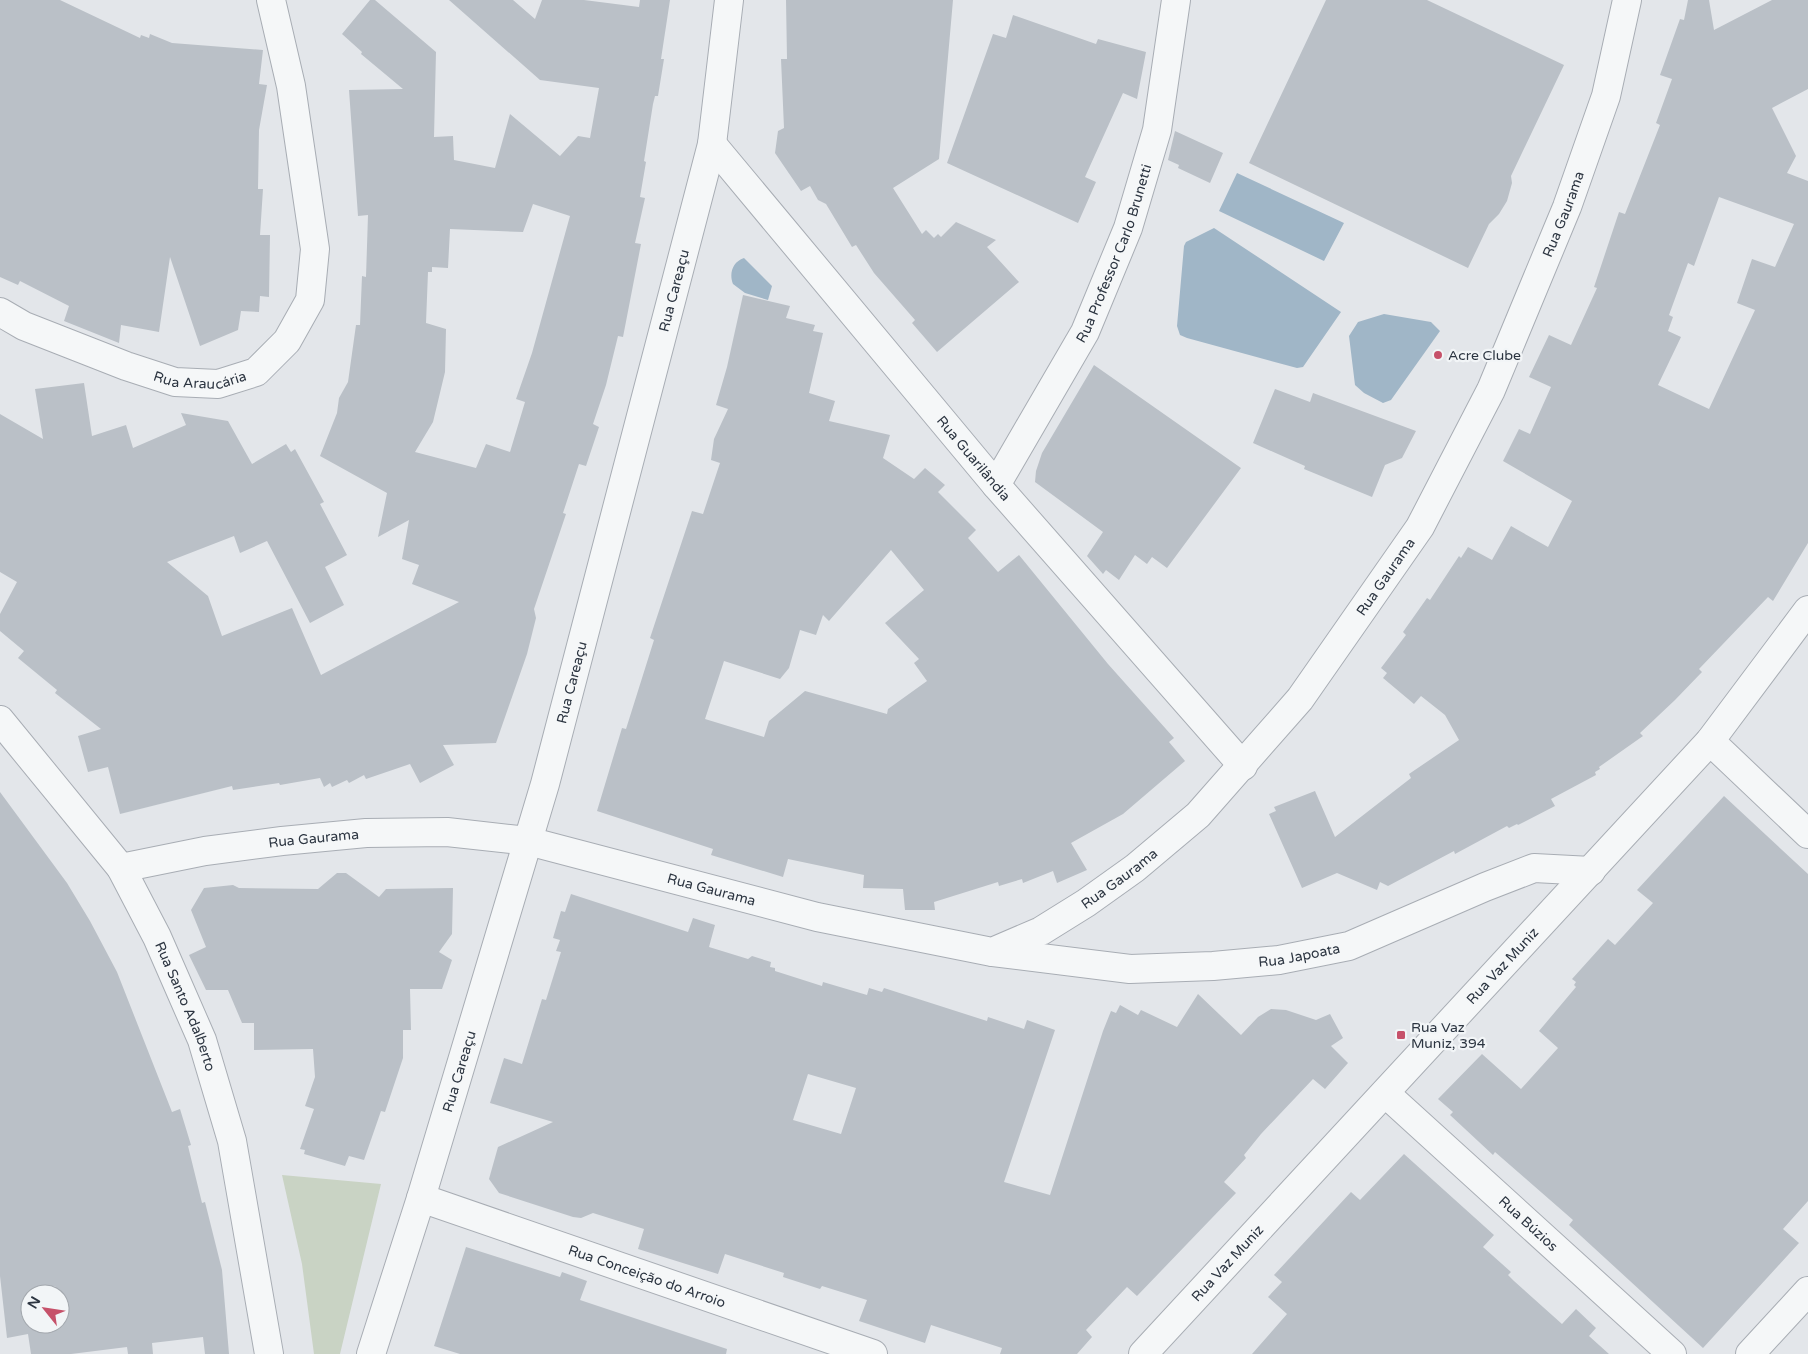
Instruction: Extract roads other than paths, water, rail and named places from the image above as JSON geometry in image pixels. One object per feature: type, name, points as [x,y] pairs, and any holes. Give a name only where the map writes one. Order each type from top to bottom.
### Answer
[{"type":"street","name":"Rua Araucária","points":[[0,312],[24,326],[126,366],[175,382],[218,384],[256,372],[287,341],[310,300],[315,248],[291,86],[271,0]]},
{"type":"street","name":"Rua Careaçu","points":[[371,1354],[421,1198],[528,841],[712,144],[729,0]]},
{"type":"street","name":"Rua Professor Carlo Brunetti","points":[[996,485],[1085,332],[1128,228],[1157,130],[1176,0]]},
{"type":"street","name":"Rua Gaurama","points":[[121,868],[205,851],[366,833],[447,832],[528,841],[817,917],[992,952],[1041,931],[1086,904],[1135,868],[1198,815],[1300,699],[1420,527],[1491,390],[1567,206],[1606,96],[1628,0]]},
{"type":"street","name":"Rua Guarilândia","points":[[712,144],[996,485],[1243,766]]},
{"type":"street","name":"Rua Vaz Muniz","points":[[1152,1350],[1385,1093],[1710,742],[1808,610]]},
{"type":"street","name":"Rua Santo Adalberto","points":[[0,720],[121,868],[158,937],[202,1040],[232,1141],[270,1349]]},
{"type":"street","points":[[1710,742],[1808,834]]},
{"type":"street","name":"Rua Japoata","points":[[992,952],[1130,969],[1213,966],[1279,960],[1349,946],[1485,887],[1534,868],[1591,871]]},
{"type":"street","name":"Rua Búzios","points":[[1385,1093],[1672,1354]]},
{"type":"street","name":"Rua Conceição do Arroio","points":[[421,1198],[872,1354]]},
{"type":"street","points":[[1750,1354],[1808,1291]]},
{"type":"water","points":[[1237,173],[1344,223],[1324,261],[1219,211]]},
{"type":"water","points":[[1214,228],[1341,312],[1303,367],[1297,368],[1180,335],[1177,326],[1184,246],[1186,242]]},
{"type":"water","points":[[744,258],[772,286],[768,300],[745,293],[733,284],[732,269],[737,262]]},
{"type":"water","points":[[1384,314],[1431,322],[1440,331],[1391,400],[1383,403],[1364,393],[1355,385],[1349,336],[1358,322]]},
{"type":"place","name":"Acre Clube","points":[[1438,355]]},
{"type":"place","name":"Rua Vaz Muniz, 394","points":[[1401,1035]]}]
